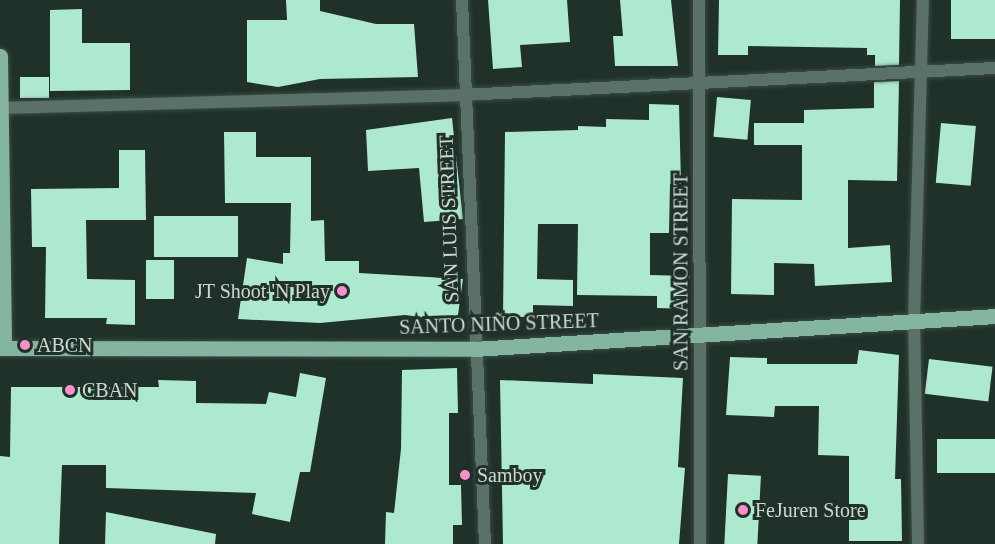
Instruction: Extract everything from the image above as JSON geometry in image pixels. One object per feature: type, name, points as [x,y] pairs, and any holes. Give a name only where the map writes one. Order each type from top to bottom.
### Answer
[{"type":"main road","points":[[0,56],[2,348]]},
{"type":"main road","name":"SANTO NIÑO STREET","points":[[2,348],[474,349],[914,319],[995,316]]},
{"type":"street","name":"SAN LUIS STREET","points":[[462,0],[463,95],[485,544]]},
{"type":"street","name":"SAN RAMON STREET","points":[[699,0],[700,544]]},
{"type":"street","points":[[918,544],[914,319],[923,0]]},
{"type":"street","points":[[1,108],[463,95],[920,69],[995,68]]},
{"type":"building","points":[[286,0],[320,0],[320,11],[376,24],[414,24],[418,77],[320,79],[278,87],[247,82],[247,20],[287,20]]},
{"type":"building","points":[[488,0],[567,0],[570,42],[520,45],[522,67],[493,69]]},
{"type":"building","points":[[620,0],[671,0],[678,66],[615,66],[613,36],[623,36]]},
{"type":"building","points":[[719,0],[900,0],[899,65],[875,66],[875,55],[867,55],[867,48],[748,46],[748,55],[718,55]]},
{"type":"building","points":[[951,0],[995,0],[995,39],[951,39]]},
{"type":"building","points":[[82,9],[82,43],[130,43],[130,90],[50,91],[50,10]]},
{"type":"building","points":[[20,77],[49,77],[49,98],[20,98]]},
{"type":"building","points":[[899,81],[897,181],[848,180],[848,248],[890,245],[892,282],[815,286],[814,264],[774,263],[774,295],[731,294],[732,199],[802,200],[802,145],[754,145],[754,123],[804,123],[804,110],[874,108],[874,82]]},
{"type":"building","points":[[717,97],[751,100],[747,140],[714,137]]},
{"type":"building","points":[[649,104],[679,105],[681,184],[670,184],[669,233],[650,233],[650,275],[690,276],[690,309],[657,308],[657,296],[577,295],[578,224],[538,224],[537,279],[573,280],[573,306],[533,305],[533,317],[503,317],[505,132],[578,130],[578,126],[606,127],[606,119],[649,120]]},
{"type":"building","points":[[452,118],[463,219],[424,222],[419,168],[368,171],[366,130]]},
{"type":"building","points":[[941,123],[976,126],[971,186],[936,183]]},
{"type":"building","points":[[224,132],[256,132],[256,157],[311,157],[311,221],[324,220],[325,261],[359,261],[359,273],[463,279],[457,322],[405,315],[320,323],[238,319],[247,258],[283,264],[283,253],[290,253],[291,203],[225,203]]},
{"type":"building","points":[[119,150],[145,150],[146,220],[86,220],[87,279],[135,280],[135,325],[106,324],[107,318],[45,318],[46,247],[32,247],[31,189],[119,188]]},
{"type":"building","points":[[154,216],[238,216],[238,257],[154,257]]},
{"type":"building","points":[[146,260],[174,260],[174,299],[146,299]]},
{"type":"building","points":[[859,350],[899,355],[895,479],[901,479],[902,541],[849,541],[849,456],[818,455],[819,406],[775,406],[774,417],[726,415],[730,357],[767,358],[767,364],[857,364]]},
{"type":"building","points":[[929,359],[993,367],[988,402],[925,394]]},
{"type":"building","points":[[457,368],[458,413],[449,413],[449,485],[461,485],[462,525],[453,525],[453,544],[385,544],[386,512],[394,513],[401,449],[402,370]]},
{"type":"building","points":[[300,373],[326,378],[310,472],[300,472],[290,522],[252,514],[256,493],[106,488],[106,465],[62,465],[59,544],[0,544],[0,456],[10,457],[11,387],[159,387],[158,380],[196,381],[196,403],[266,404],[269,392],[296,397]]},
{"type":"building","points":[[593,374],[683,378],[678,467],[685,468],[679,544],[503,544],[500,380],[593,384]]},
{"type":"building","points":[[937,439],[995,439],[995,473],[937,473]]},
{"type":"building","name":"FeJuren Store","points":[[728,474],[761,476],[757,544],[724,544]]},
{"type":"building","points":[[106,512],[216,534],[215,544],[105,544]]},
{"type":"place","name":"JT Shoot 'N Play","points":[[342,291]]},
{"type":"place","name":"ABCN","points":[[25,345]]},
{"type":"place","name":"CBAN","points":[[70,390]]},
{"type":"place","name":"Samboy","points":[[465,475]]},
{"type":"place","name":"FeJuren Store","points":[[743,510]]}]
